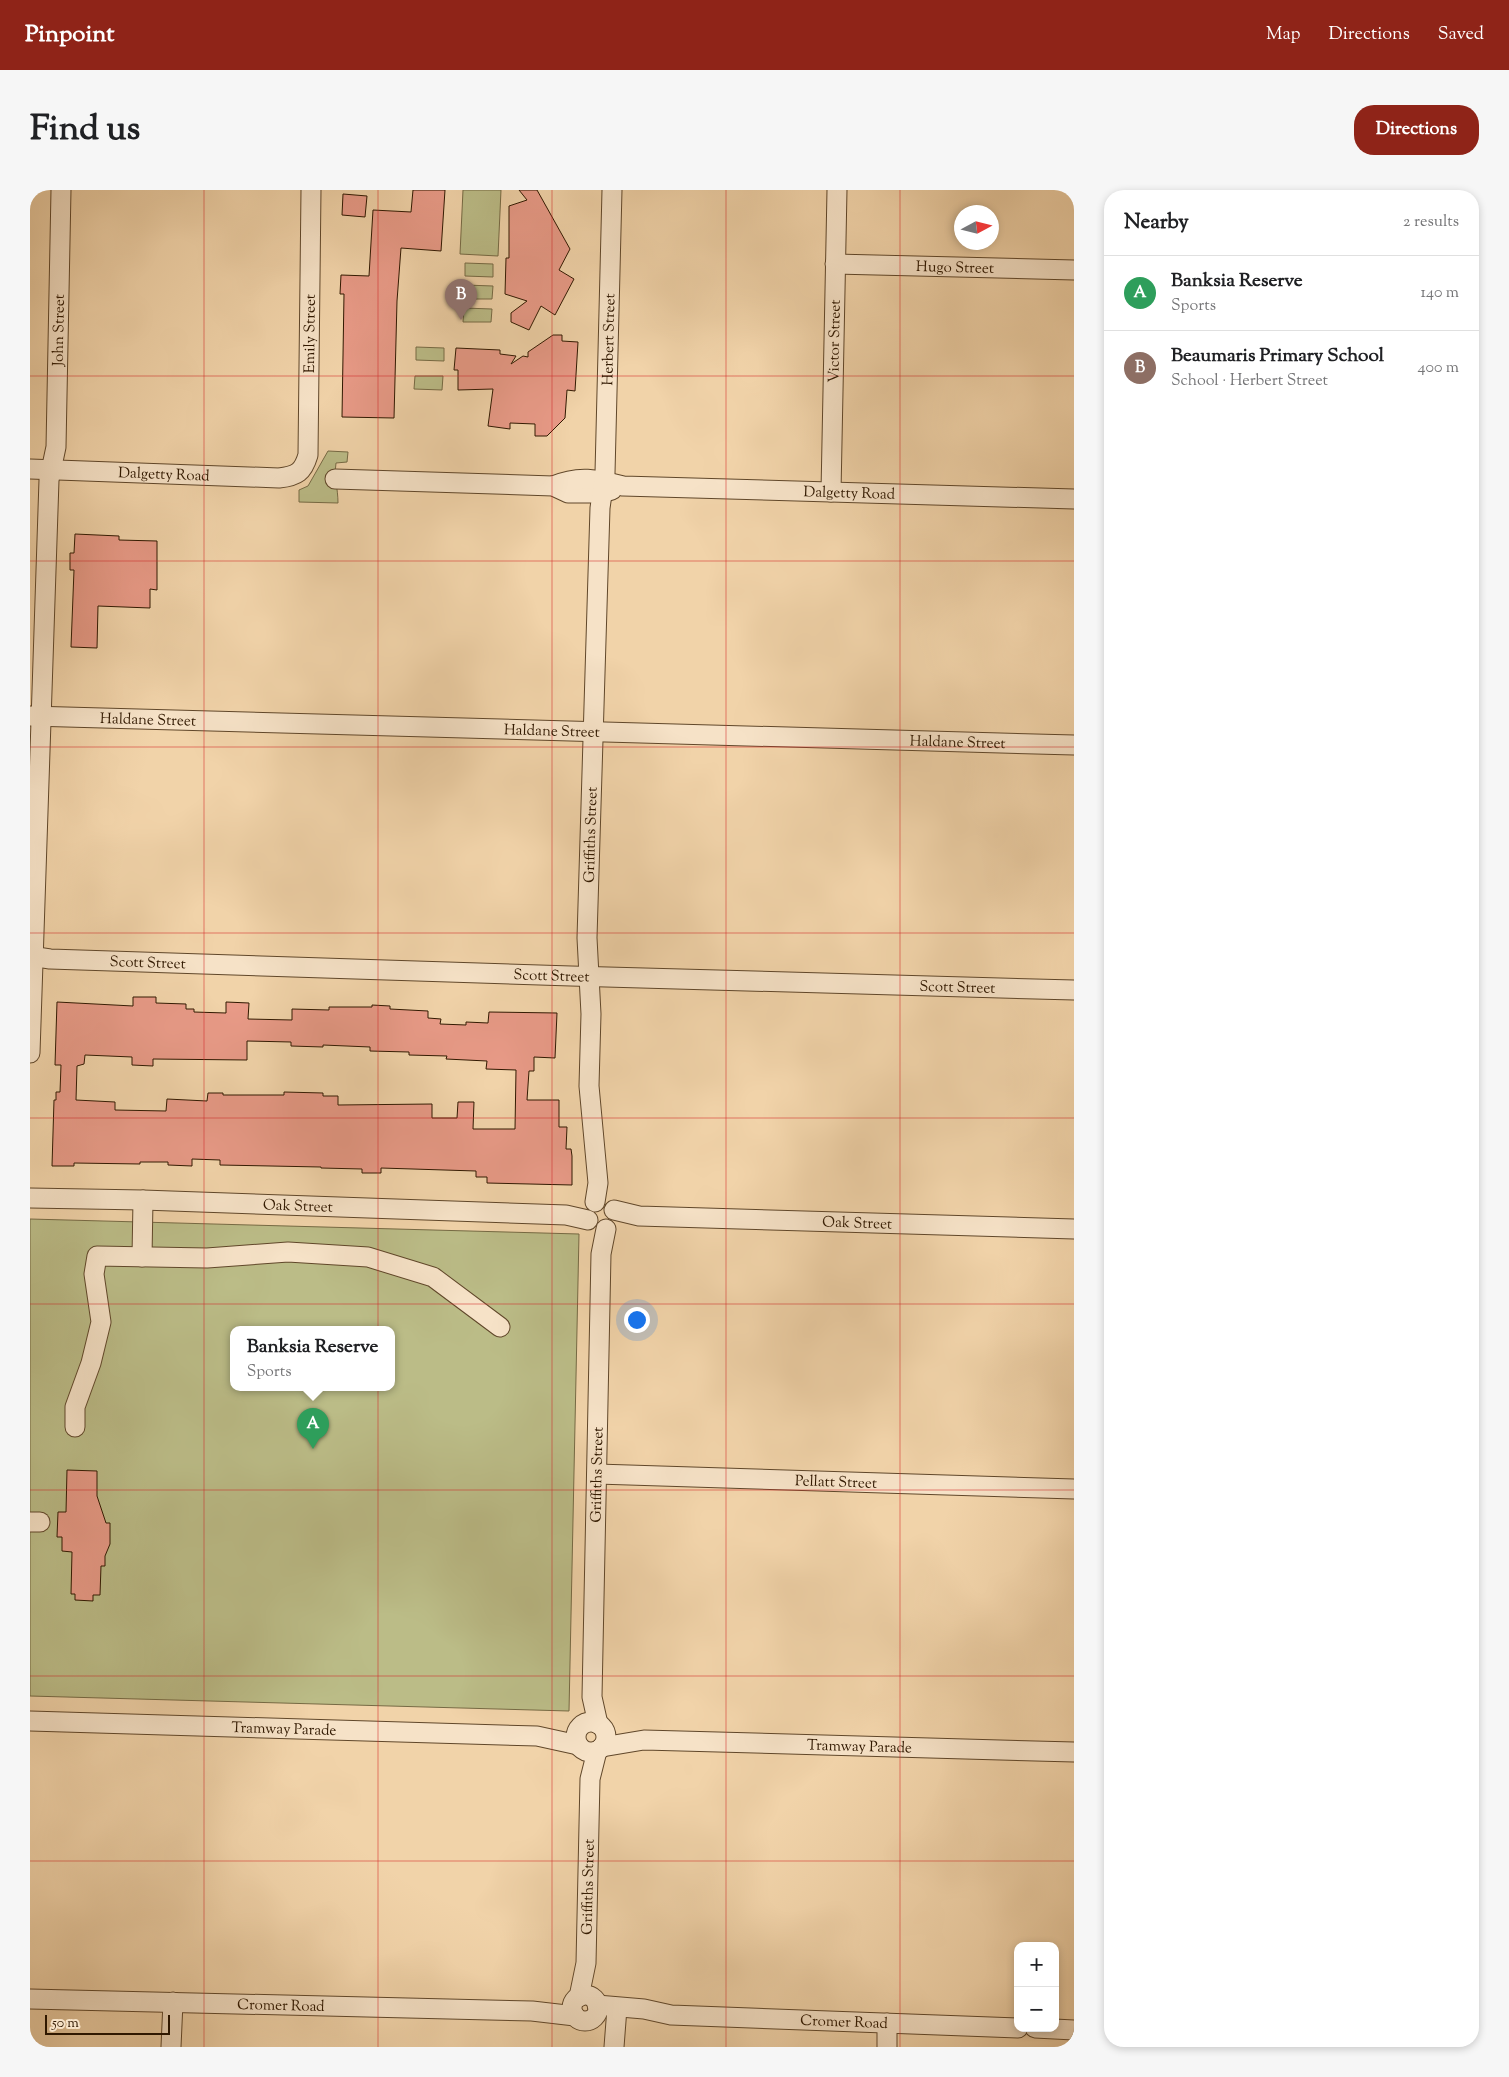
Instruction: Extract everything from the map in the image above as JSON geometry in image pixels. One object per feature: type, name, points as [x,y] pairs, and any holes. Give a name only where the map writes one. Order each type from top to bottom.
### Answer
[{"type":"street","name":"John Street","points":[[30,1053],[35,716],[49,480],[56,447],[61,190]]},
{"type":"street","name":"Emily Street","points":[[298,473],[304,466],[308,454],[311,190]]},
{"type":"street","name":"Herbert Street","points":[[602,487],[612,190]]},
{"type":"street","name":"Victor Street","points":[[831,492],[837,190]]},
{"type":"street","name":"Hugo Street","points":[[835,264],[1074,270]]},
{"type":"street","name":"Dalgetty Road","points":[[30,469],[279,478],[290,477],[298,473]]},
{"type":"street","name":"Dalgetty Road","points":[[335,479],[553,486],[569,479],[602,487],[623,486],[1074,499]]},
{"type":"street","name":"Griffiths Street","points":[[585,2006],[601,1254],[601,1215],[588,1086],[592,1014],[587,938],[602,487]]},
{"type":"street","name":"Haldane Street","points":[[35,716],[1074,744]]},
{"type":"street","name":"Scott Street","points":[[32,956],[50,960],[1074,990]]},
{"type":"street","name":"Oak Street","points":[[30,1198],[1074,1229]]},
{"type":"street","points":[[142,1256],[143,1200]]},
{"type":"street","points":[[75,1427],[75,1407],[91,1363],[101,1322],[94,1274],[97,1256],[207,1258],[288,1252],[368,1257],[433,1277],[500,1327]]},
{"type":"street","name":"Pellatt Street","points":[[596,1474],[1074,1489]]},
{"type":"street","name":"Tramway Parade","points":[[30,1721],[1074,1752]]},
{"type":"street","name":"Cromer Road","points":[[30,1999],[532,2011],[585,2006],[621,2014],[644,2009],[670,2015],[1014,2028]]},
{"type":"street","points":[[171,2047],[173,2002]]},
{"type":"street","points":[[614,2047],[621,2014]]},
{"type":"street","points":[[621,2014],[622,2047]]},
{"type":"street","points":[[887,2047],[888,2023]]},
{"type":"street","points":[[1059,2029],[1074,2030]]},
{"type":"green space","points":[[463,190],[501,190],[498,256],[460,254]]},
{"type":"green space","points":[[465,263],[493,264],[493,277],[465,276]]},
{"type":"green space","points":[[465,285],[493,286],[492,299],[464,299]]},
{"type":"green space","points":[[464,308],[492,309],[491,322],[463,322]]},
{"type":"green space","points":[[416,347],[444,348],[444,361],[416,360]]},
{"type":"green space","points":[[415,376],[443,376],[442,390],[414,389]]},
{"type":"green space","points":[[328,451],[348,452],[347,462],[336,463],[338,503],[299,502],[299,490],[308,486]]},
{"type":"green space","points":[[30,1219],[579,1234],[569,1711],[30,1696]]},
{"type":"building","points":[[413,190],[445,190],[441,251],[401,248],[397,301],[394,418],[342,417],[344,294],[340,294],[341,275],[369,276],[373,210],[411,212]]},
{"type":"building","points":[[519,190],[537,190],[570,249],[559,270],[574,279],[555,315],[541,306],[529,330],[511,322],[511,313],[527,301],[505,294],[506,258],[509,258],[509,206],[527,200]]},
{"type":"building","points":[[343,194],[367,196],[365,217],[342,215]]},
{"type":"building","points":[[553,335],[562,335],[562,341],[578,342],[575,391],[567,390],[565,418],[547,436],[535,436],[535,424],[510,423],[510,429],[488,426],[493,389],[458,390],[458,370],[454,370],[456,348],[500,350],[500,354],[516,356],[511,364],[523,356],[528,357],[528,352]]},
{"type":"building","points":[[75,534],[119,536],[119,540],[157,541],[157,590],[150,589],[150,608],[98,606],[97,648],[71,647],[74,570],[70,570],[70,553],[74,553]]},
{"type":"building","points":[[133,997],[156,997],[156,1003],[186,1004],[186,1009],[194,1009],[194,1012],[226,1013],[226,1002],[249,1003],[248,1019],[292,1020],[292,1009],[329,1010],[329,1007],[390,1006],[390,1009],[428,1011],[428,1018],[441,1019],[440,1024],[466,1025],[466,1022],[488,1023],[489,1012],[557,1013],[555,1058],[534,1057],[534,1071],[529,1071],[527,1100],[559,1100],[559,1127],[567,1127],[566,1149],[571,1149],[572,1185],[487,1183],[487,1177],[476,1177],[476,1171],[381,1168],[381,1173],[362,1173],[362,1169],[220,1165],[220,1160],[192,1159],[192,1166],[168,1165],[168,1162],[140,1162],[140,1164],[74,1163],[74,1166],[52,1166],[54,1100],[56,1100],[56,1092],[60,1092],[61,1065],[55,1065],[57,1002],[133,1006]],"holes":[[[247,1041],[291,1042],[291,1046],[370,1047],[370,1051],[409,1052],[409,1055],[447,1056],[446,1059],[487,1061],[486,1069],[516,1070],[515,1129],[473,1129],[474,1102],[458,1102],[457,1118],[432,1118],[432,1104],[338,1105],[338,1096],[323,1096],[323,1093],[284,1092],[284,1095],[223,1095],[223,1093],[208,1093],[207,1101],[167,1099],[166,1111],[115,1110],[115,1102],[76,1100],[77,1066],[84,1064],[85,1055],[132,1057],[132,1065],[153,1066],[153,1059],[247,1060]]]},
{"type":"building","points":[[67,1470],[97,1471],[97,1496],[106,1523],[110,1523],[110,1544],[105,1556],[105,1566],[101,1566],[100,1595],[93,1595],[93,1601],[75,1600],[75,1594],[71,1594],[72,1552],[62,1551],[62,1537],[57,1537],[58,1512],[66,1512]]},
{"type":"place","name":"Beaumaris Primary School","points":[[461,320]]},
{"type":"place","name":"Banksia Reserve","points":[[313,1449]]}]
